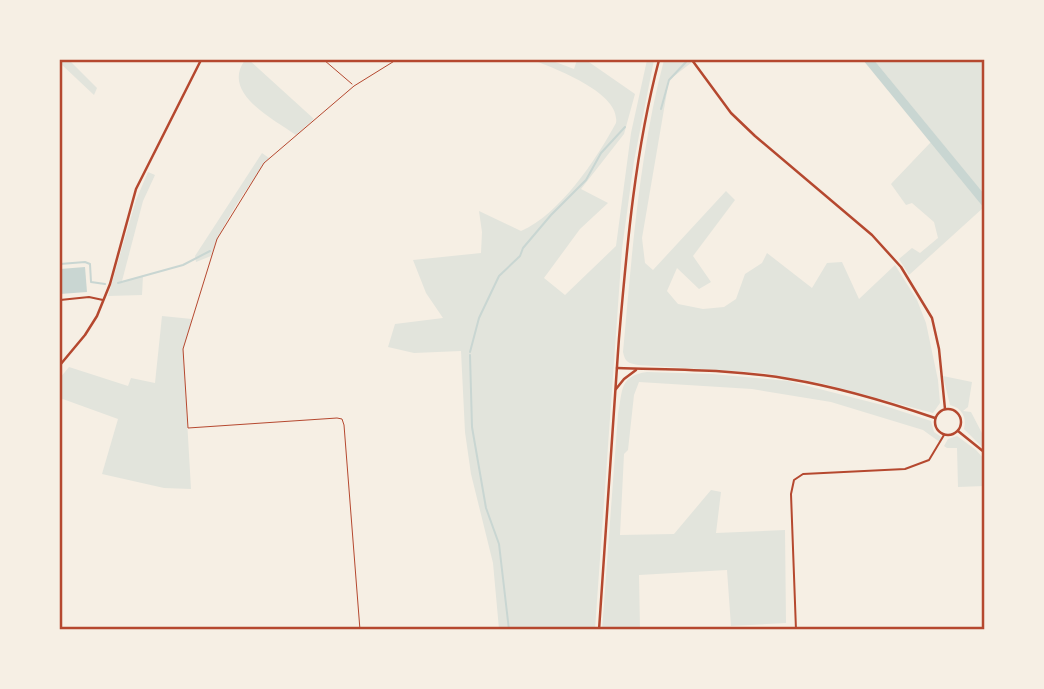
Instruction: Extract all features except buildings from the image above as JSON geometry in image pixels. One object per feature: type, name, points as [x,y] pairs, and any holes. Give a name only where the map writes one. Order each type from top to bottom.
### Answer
[{"type":"street","points":[[60,365],[91,326],[110,284],[136,189],[201,60]]},
{"type":"street","points":[[599,629],[615,389],[634,187],[659,60]]},
{"type":"street","points":[[692,60],[731,113],[863,226],[901,267],[932,318],[939,349],[945,409]]},
{"type":"street","points":[[60,300],[89,297],[103,300]]},
{"type":"street","points":[[617,368],[702,371],[790,379],[935,418]]},
{"type":"street","points":[[615,389],[638,369]]},
{"type":"street","points":[[945,409],[954,410],[960,415],[961,423],[952,435],[944,435],[934,425],[939,411],[945,409]]},
{"type":"street","points":[[958,430],[985,452]]},
{"type":"street","points":[[796,629],[791,494],[794,480],[803,474],[905,469],[929,460],[944,435]]},
{"type":"path","points":[[324,60],[354,86]]},
{"type":"path","points":[[360,629],[342,419],[188,428],[183,352],[217,239],[264,163],[354,86],[396,60]]},
{"type":"shaded area","points":[[60,60],[69,60],[97,88],[94,95],[60,63]]},
{"type":"shaded area","points":[[245,60],[249,60],[314,119],[296,135],[252,104],[239,83],[239,72]]},
{"type":"shaded area","points":[[533,60],[550,60],[574,69],[577,60],[586,60],[635,94],[624,134],[581,189],[608,203],[580,229],[544,278],[565,295],[616,246],[631,133],[647,60],[654,60],[634,161],[622,249],[595,629],[499,629],[493,563],[471,474],[465,432],[461,351],[414,353],[388,347],[395,324],[443,318],[426,293],[413,260],[481,253],[479,211],[521,231],[535,223],[576,184],[616,123],[615,112],[598,92],[571,76]]},
{"type":"shaded area","points":[[664,60],[692,60],[669,80],[642,238],[645,263],[653,270],[726,191],[735,200],[693,256],[711,282],[699,289],[677,268],[667,291],[678,304],[703,309],[724,307],[736,299],[745,274],[762,263],[767,253],[812,288],[827,263],[842,262],[859,299],[895,265],[917,300],[926,323],[940,403],[933,413],[824,384],[763,373],[638,365],[626,360],[623,352],[638,205],[648,132]]},
{"type":"shaded area","points":[[863,60],[874,60],[984,194],[984,208]]},
{"type":"shaded area","points":[[874,60],[984,60],[984,195]]},
{"type":"shaded area","points":[[931,142],[984,207],[909,275],[899,259],[912,248],[920,253],[938,238],[934,222],[912,203],[906,205],[891,184]]},
{"type":"shaded area","points":[[262,153],[269,158],[228,220],[211,256],[196,262],[195,256]]},
{"type":"shaded area","points":[[148,172],[155,175],[143,201],[122,281],[143,276],[142,295],[108,296],[136,200]]},
{"type":"shaded area","points":[[85,267],[87,292],[60,294],[60,269]]},
{"type":"shaded area","points":[[162,316],[192,319],[183,350],[191,489],[164,488],[102,474],[118,419],[60,398],[60,378],[69,367],[128,386],[131,378],[155,383]]},
{"type":"shaded area","points":[[647,372],[712,374],[788,381],[882,405],[931,421],[934,432],[943,438],[941,443],[923,430],[831,402],[752,389],[639,382],[634,395],[628,450],[624,454],[620,535],[674,534],[711,490],[721,492],[716,533],[785,530],[786,623],[731,626],[727,570],[639,575],[640,629],[602,630],[618,414],[627,381]]},
{"type":"shaded area","points":[[943,376],[972,382],[968,407],[963,411],[971,412],[984,437],[984,449],[964,429],[963,414],[950,405]]},
{"type":"shaded area","points":[[957,436],[984,459],[984,486],[958,487],[957,448],[944,446],[948,439]]},
{"type":"waterway","points":[[661,109],[669,80],[686,62]]},
{"type":"waterway","points":[[470,352],[479,318],[499,276],[520,256],[523,248],[551,215],[586,180],[601,153],[625,127]]},
{"type":"waterway","points":[[118,283],[183,265],[210,251]]},
{"type":"waterway","points":[[60,264],[90,264],[91,282],[105,284]]},
{"type":"waterway","points":[[470,355],[472,427],[486,508],[499,544],[509,630]]}]
